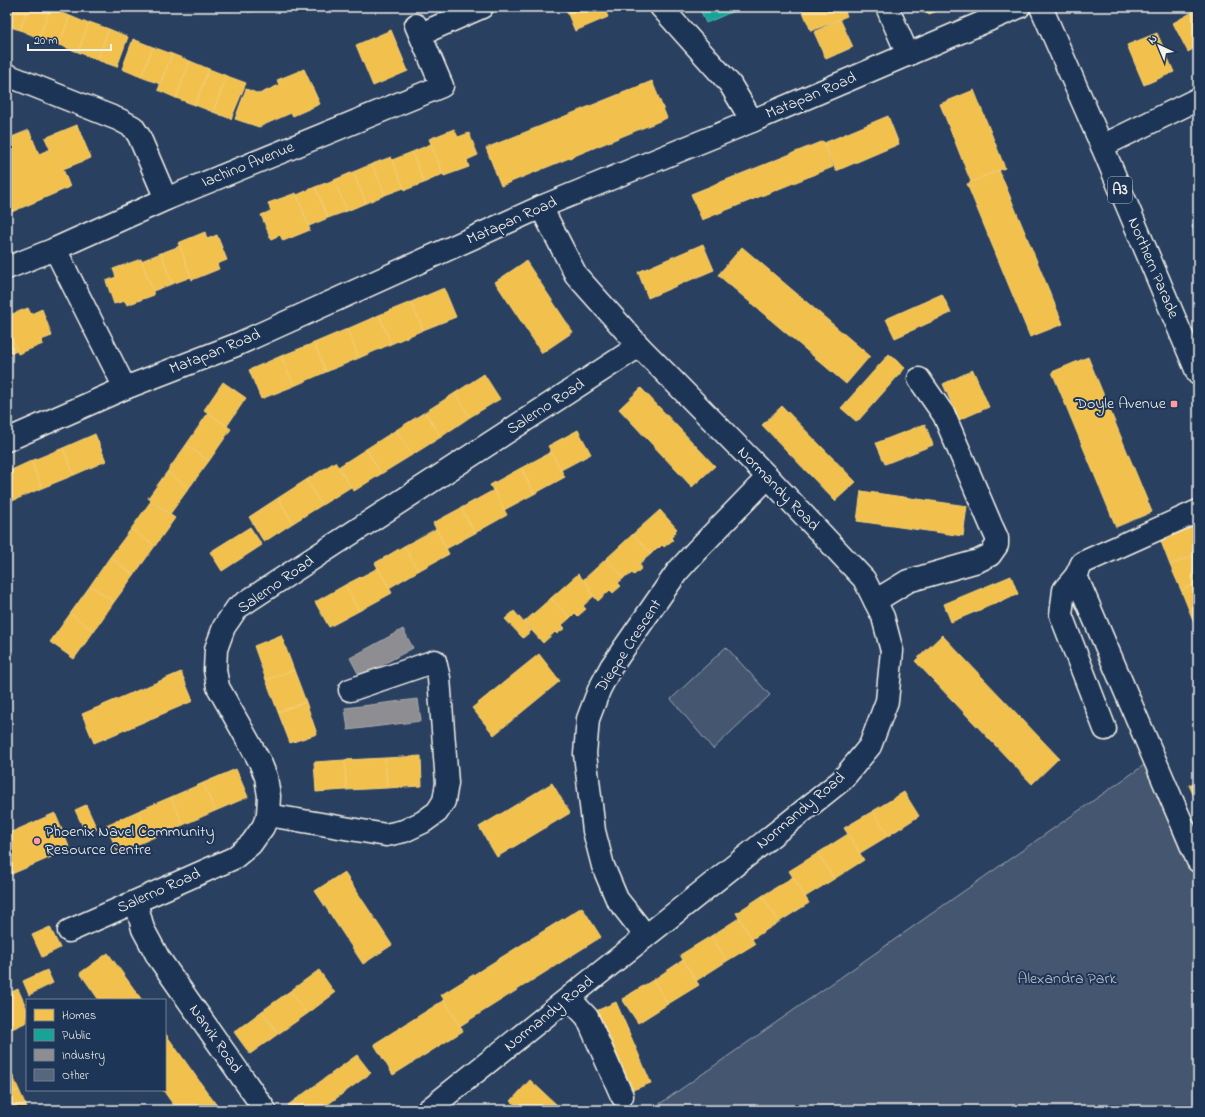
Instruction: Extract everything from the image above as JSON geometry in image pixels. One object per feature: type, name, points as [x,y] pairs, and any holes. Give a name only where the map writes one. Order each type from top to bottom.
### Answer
[{"type":"street","name":"Iachino Avenue","points":[[7,268],[55,249],[166,199],[442,86],[424,27],[482,7]]},
{"type":"street","points":[[661,7],[730,84],[752,121]]},
{"type":"street","points":[[887,7],[908,55]]},
{"type":"street","name":"Matapan Road","points":[[7,440],[125,388],[236,345],[541,207],[752,121],[1019,7]]},
{"type":"street","name":"Northern Parade","points":[[1041,7],[1102,146],[1198,374]]},
{"type":"street","points":[[7,74],[120,120],[133,127],[139,136],[166,199]]},
{"type":"street","points":[[1102,146],[1198,99]]},
{"type":"street","name":"Normandy Road","points":[[428,1110],[842,780],[870,746],[887,701],[892,651],[883,617],[864,579],[768,477],[639,346],[576,275],[541,207]]},
{"type":"street","points":[[55,249],[125,388]]},
{"type":"street","name":"Salerno Road","points":[[69,931],[234,858],[251,844],[263,827],[268,815],[269,796],[266,777],[260,762],[218,687],[215,670],[216,649],[224,627],[237,608],[639,346]]},
{"type":"street","points":[[875,601],[908,582],[978,561],[990,555],[997,545],[997,538],[992,525],[944,415],[919,379]]},
{"type":"street","name":"Dieppe Crescent","points":[[646,936],[617,899],[603,866],[594,831],[584,754],[588,719],[599,690],[611,667],[677,572],[768,477]]},
{"type":"street","points":[[1105,729],[1061,615],[1064,590],[1076,576],[1082,563],[1198,511]]},
{"type":"street","points":[[1076,576],[1198,861]]},
{"type":"street","points":[[268,815],[386,835],[404,831],[423,822],[437,812],[444,801],[446,775],[438,678],[435,661],[350,690]]},
{"type":"street","name":"Narvik Road","points":[[136,902],[143,929],[158,957],[265,1110]]},
{"type":"street","points":[[569,998],[587,1017],[622,1096]]},
{"type":"green space","points":[[726,647],[770,695],[713,749],[671,699]]},
{"type":"green space","name":"Alexandra Park","points":[[1147,763],[1198,882],[1198,1110],[651,1110]]},
{"type":"building: Homes","points":[[7,7],[28,7],[20,30],[7,26]]},
{"type":"building: Homes","points":[[28,7],[45,7],[50,9],[39,38],[20,30]]},
{"type":"building: Homes","points":[[247,7],[276,7],[248,12]]},
{"type":"building: Homes","points":[[565,7],[604,7],[608,17],[575,31]]},
{"type":"building: Homes","points":[[801,7],[843,7],[847,16],[811,31]]},
{"type":"building: Homes","points":[[909,7],[936,7],[935,8],[937,11],[929,14],[910,9]]},
{"type":"building: Homes","points":[[50,9],[70,16],[59,45],[39,38]]},
{"type":"building: Homes","points":[[1198,9],[1198,46],[1188,52],[1173,23]]},
{"type":"building: Homes","points":[[70,16],[89,24],[78,52],[59,45]]},
{"type":"building: Homes","points":[[840,19],[853,47],[826,59],[814,32]]},
{"type":"building: Homes","points":[[89,22],[109,29],[97,60],[78,52]]},
{"type":"building: Homes","points":[[109,29],[128,37],[117,67],[97,60]]},
{"type":"building: Homes","points":[[391,30],[408,71],[373,86],[356,45]]},
{"type":"building: Homes","points":[[1157,33],[1174,72],[1144,85],[1127,45]]},
{"type":"building: Homes","points":[[133,39],[153,47],[141,77],[122,69]]},
{"type":"building: Homes","points":[[153,47],[172,54],[160,84],[141,77]]},
{"type":"building: Homes","points":[[172,54],[190,61],[176,98],[158,90]]},
{"type":"building: Homes","points":[[190,61],[209,69],[195,105],[176,98]]},
{"type":"building: Homes","points":[[209,69],[227,76],[213,112],[195,105]]},
{"type":"building: Homes","points":[[304,69],[320,104],[293,116],[291,113],[259,127],[235,119],[246,89],[259,94],[279,85],[277,80]]},
{"type":"building: Homes","points":[[227,76],[246,83],[231,119],[213,112]]},
{"type":"building: Homes","points":[[652,81],[667,118],[501,186],[486,148]]},
{"type":"building: Homes","points":[[974,90],[1005,168],[971,182],[940,104]]},
{"type":"building: Homes","points":[[888,116],[899,144],[836,171],[824,143]]},
{"type":"building: Homes","points":[[77,125],[91,158],[63,169],[70,187],[7,214],[7,139],[29,130],[39,154],[50,149],[45,138]]},
{"type":"building: Homes","points":[[454,129],[458,137],[469,133],[478,155],[467,160],[469,167],[444,176],[429,139]]},
{"type":"building: Homes","points":[[823,141],[833,167],[702,220],[691,194]]},
{"type":"building: Homes","points":[[431,144],[443,174],[424,183],[412,152]]},
{"type":"building: Homes","points":[[412,152],[424,183],[405,190],[392,160]]},
{"type":"building: Homes","points":[[391,157],[404,188],[385,195],[372,164]]},
{"type":"building: Homes","points":[[372,164],[385,195],[366,203],[353,172]]},
{"type":"building: Homes","points":[[999,170],[1063,324],[1030,337],[967,184]]},
{"type":"building: Homes","points":[[353,172],[366,203],[347,211],[334,180]]},
{"type":"building: Homes","points":[[334,180],[347,211],[328,218],[315,187]]},
{"type":"building: Homes","points":[[315,187],[328,218],[309,226],[297,195]]},
{"type":"building: Homes","points":[[296,193],[310,230],[283,241],[280,235],[271,239],[261,215],[271,211],[268,203]]},
{"type":"building: Homes","points":[[205,232],[207,239],[217,235],[227,260],[217,264],[219,269],[192,280],[178,243]]},
{"type":"building: Homes","points":[[703,244],[714,270],[648,298],[638,272]]},
{"type":"building: Homes","points":[[180,246],[191,277],[172,284],[161,253]]},
{"type":"building: Homes","points":[[742,247],[870,356],[846,384],[718,275]]},
{"type":"building: Homes","points":[[161,253],[172,284],[153,291],[141,261]]},
{"type":"building: Homes","points":[[141,259],[154,295],[127,305],[125,301],[114,304],[106,281],[116,277],[113,269]]},
{"type":"building: Homes","points":[[526,261],[573,332],[542,353],[495,282]]},
{"type":"building: Homes","points":[[444,288],[456,317],[423,330],[411,302]]},
{"type":"building: Homes","points":[[942,294],[951,313],[895,338],[886,319]]},
{"type":"building: Homes","points":[[411,302],[423,330],[391,344],[379,315]]},
{"type":"building: Homes","points":[[28,308],[31,314],[42,309],[52,336],[41,340],[43,344],[18,354],[7,326],[7,316]]},
{"type":"building: Homes","points":[[379,315],[391,344],[359,358],[347,329]]},
{"type":"building: Homes","points":[[7,326],[17,351],[7,355]]},
{"type":"building: Homes","points":[[347,329],[359,358],[326,372],[314,343]]},
{"type":"building: Homes","points":[[314,343],[326,372],[294,386],[281,356]]},
{"type":"building: Homes","points":[[889,354],[905,368],[857,422],[841,408]]},
{"type":"building: Homes","points":[[281,356],[294,386],[261,399],[249,370]]},
{"type":"building: Homes","points":[[1088,357],[1152,512],[1116,527],[1052,372]]},
{"type":"building: Homes","points":[[973,370],[989,407],[959,420],[943,384]]},
{"type":"building: Homes","points":[[484,374],[500,399],[470,417],[455,393]]},
{"type":"building: Homes","points":[[223,382],[246,398],[227,426],[204,410]]},
{"type":"building: Homes","points":[[641,388],[715,466],[692,487],[619,409]]},
{"type":"building: Homes","points":[[455,393],[470,417],[441,437],[425,412]]},
{"type":"building: Homes","points":[[782,406],[856,482],[835,501],[762,425]]},
{"type":"building: Homes","points":[[425,412],[441,437],[412,455],[396,430]]},
{"type":"building: Homes","points":[[208,413],[231,429],[209,461],[186,445]]},
{"type":"building: Homes","points":[[925,424],[933,445],[885,464],[876,443]]},
{"type":"building: Homes","points":[[396,430],[412,455],[381,474],[366,449]]},
{"type":"building: Homes","points":[[578,430],[591,454],[561,470],[548,446]]},
{"type":"building: Homes","points":[[95,434],[106,461],[74,475],[63,448]]},
{"type":"building: Homes","points":[[186,445],[209,461],[189,488],[167,472]]},
{"type":"building: Homes","points":[[63,448],[74,475],[42,488],[31,461]]},
{"type":"building: Homes","points":[[366,449],[381,474],[354,491],[338,467]]},
{"type":"building: Homes","points":[[551,452],[565,477],[534,494],[521,468]]},
{"type":"building: Homes","points":[[31,461],[42,488],[10,502],[7,494],[7,472]]},
{"type":"building: Homes","points":[[335,462],[351,487],[322,505],[306,480]]},
{"type":"building: Homes","points":[[521,468],[534,494],[504,510],[490,485]]},
{"type":"building: Homes","points":[[167,472],[189,488],[170,514],[148,498]]},
{"type":"building: Homes","points":[[306,480],[322,505],[293,523],[278,498]]},
{"type":"building: Homes","points":[[494,490],[507,515],[475,533],[461,508]]},
{"type":"building: Homes","points":[[861,491],[967,506],[963,536],[857,521]]},
{"type":"building: Homes","points":[[278,498],[293,523],[264,542],[249,517]]},
{"type":"building: Homes","points":[[151,501],[175,518],[155,546],[131,529]]},
{"type":"building: Homes","points":[[461,508],[475,533],[446,549],[433,523]]},
{"type":"building: Homes","points":[[660,510],[677,529],[671,538],[673,540],[664,547],[662,545],[659,548],[658,547],[651,554],[633,534]]},
{"type":"building: Homes","points":[[1197,524],[1198,554],[1170,565],[1160,539]]},
{"type":"building: Homes","points":[[250,527],[262,545],[222,571],[210,552]]},
{"type":"building: Homes","points":[[131,529],[155,546],[134,575],[110,557]]},
{"type":"building: Homes","points":[[436,529],[449,554],[418,571],[404,546]]},
{"type":"building: Homes","points":[[633,534],[651,554],[639,564],[642,568],[634,575],[632,573],[624,578],[606,559]]},
{"type":"building: Homes","points":[[404,546],[418,571],[389,588],[375,563]]},
{"type":"building: Homes","points":[[1198,554],[1198,583],[1181,590],[1170,565]]},
{"type":"building: Homes","points":[[110,557],[134,575],[114,602],[90,586]]},
{"type":"building: Homes","points":[[606,559],[624,578],[618,583],[621,586],[613,593],[610,590],[598,601],[588,590],[591,588],[583,580]]},
{"type":"building: Homes","points":[[378,568],[392,593],[359,611],[345,585]]},
{"type":"building: Homes","points":[[578,574],[591,588],[588,590],[594,596],[583,606],[586,609],[578,616],[575,613],[570,618],[551,598]]},
{"type":"building: Homes","points":[[1011,576],[1018,594],[951,622],[944,604]]},
{"type":"building: Homes","points":[[1198,583],[1198,612],[1191,615],[1181,590]]},
{"type":"building: Homes","points":[[345,585],[359,611],[329,627],[315,602]]},
{"type":"building: Homes","points":[[90,586],[114,602],[94,631],[70,614]]},
{"type":"building: Homes","points":[[551,598],[570,618],[562,625],[565,628],[557,634],[555,632],[543,643],[524,622]]},
{"type":"building: Homes","points":[[514,611],[531,631],[523,638],[505,619]]},
{"type":"building: Homes","points":[[1198,612],[1198,632],[1191,615]]},
{"type":"building: Homes","points":[[70,614],[94,631],[74,659],[50,642]]},
{"type":"building: Homes","points":[[281,635],[294,670],[266,680],[254,646]]},
{"type":"building: Homes","points":[[942,635],[1059,758],[1032,784],[915,661]]},
{"type":"building: Homes","points":[[539,654],[560,681],[494,735],[472,708]]},
{"type":"building: Homes","points":[[294,670],[306,702],[278,712],[266,680]]},
{"type":"building: Homes","points":[[181,672],[193,701],[94,743],[82,714]]},
{"type":"building: Homes","points":[[306,702],[317,734],[290,743],[278,712]]},
{"type":"building: Homes","points":[[421,756],[422,786],[387,788],[385,758]]},
{"type":"building: Homes","points":[[385,758],[387,788],[346,790],[345,760]]},
{"type":"building: Homes","points":[[345,760],[346,790],[316,792],[314,762]]},
{"type":"building: Homes","points":[[236,769],[248,797],[215,811],[203,783]]},
{"type":"building: Homes","points":[[1198,781],[1198,805],[1189,785]]},
{"type":"building: Homes","points":[[203,783],[215,811],[183,825],[171,797]]},
{"type":"building: Homes","points":[[552,783],[570,813],[497,857],[479,827]]},
{"type":"building: Homes","points":[[904,792],[919,816],[888,836],[873,811]]},
{"type":"building: Homes","points":[[171,797],[183,825],[150,839],[138,811]]},
{"type":"building: Homes","points":[[86,805],[97,829],[86,833],[75,810]]},
{"type":"building: Homes","points":[[138,811],[150,839],[118,853],[106,825]]},
{"type":"building: Homes","points":[[873,811],[888,836],[860,853],[844,828]]},
{"type":"building: Homes","name":"Phoenix Navel Community Resource Centre","points":[[55,813],[70,849],[7,876],[7,834]]},
{"type":"building: Homes","points":[[848,834],[864,860],[834,879],[818,853]]},
{"type":"building: Homes","points":[[818,853],[834,879],[805,897],[789,871]]},
{"type":"building: Homes","points":[[344,872],[392,945],[363,964],[315,891]]},
{"type":"building: Homes","points":[[793,877],[809,903],[779,922],[762,896]]},
{"type":"building: Homes","points":[[762,896],[779,922],[752,939],[736,913]]},
{"type":"building: Homes","points":[[582,907],[601,937],[460,1026],[441,995]]},
{"type":"building: Homes","points":[[739,918],[755,944],[727,961],[711,936]]},
{"type":"building: Homes","points":[[50,927],[60,948],[42,957],[32,935]]},
{"type":"building: Homes","points":[[711,936],[727,961],[696,981],[680,955]]},
{"type":"building: Homes","points":[[108,953],[141,999],[98,999],[80,973]]},
{"type":"building: Homes","points":[[683,960],[699,985],[668,1004],[653,980]]},
{"type":"building: Homes","points":[[47,970],[53,983],[29,995],[23,981]]},
{"type":"building: Homes","points":[[319,970],[335,993],[307,1014],[290,991]]},
{"type":"building: Homes","points":[[653,980],[668,1004],[638,1023],[622,999]]},
{"type":"building: Homes","points":[[18,989],[26,1007],[26,1022],[14,1028],[7,1012],[7,994]]},
{"type":"building: Homes","points":[[290,991],[307,1014],[278,1034],[262,1011]]},
{"type":"building: Homes","points":[[444,1000],[463,1031],[393,1075],[374,1044]]},
{"type":"building: Homes","points":[[616,1002],[651,1083],[630,1091],[596,1011]]},
{"type":"building: Homes","points":[[262,1011],[278,1034],[250,1054],[234,1032]]},
{"type":"building: Homes","points":[[7,1012],[14,1028],[7,1030]]},
{"type":"building: Homes","points":[[166,1034],[220,1110],[177,1110],[164,1091],[166,1091]]},
{"type":"building: Homes","points":[[357,1055],[371,1073],[320,1110],[292,1110],[288,1105]]},
{"type":"building: Homes","points":[[11,1072],[19,1090],[7,1095],[7,1074]]},
{"type":"building: Homes","points":[[530,1080],[557,1105],[552,1110],[521,1110],[511,1101]]},
{"type":"building: Homes","points":[[19,1090],[27,1108],[22,1110],[7,1110],[7,1095]]},
{"type":"building: Public","points":[[699,7],[743,7],[706,23]]},
{"type":"building: Industry","points":[[403,629],[413,648],[360,677],[350,658]]},
{"type":"building: Industry","points":[[418,699],[421,721],[348,730],[345,708]]},
{"type":"building: Other","points":[[1198,224],[1198,240],[1192,226]]},
{"type":"place","name":"Doyle Avenue","points":[[1174,404]]},
{"type":"place","name":"Phoenix Navel Community Resource Centre","points":[[37,841]]}]
